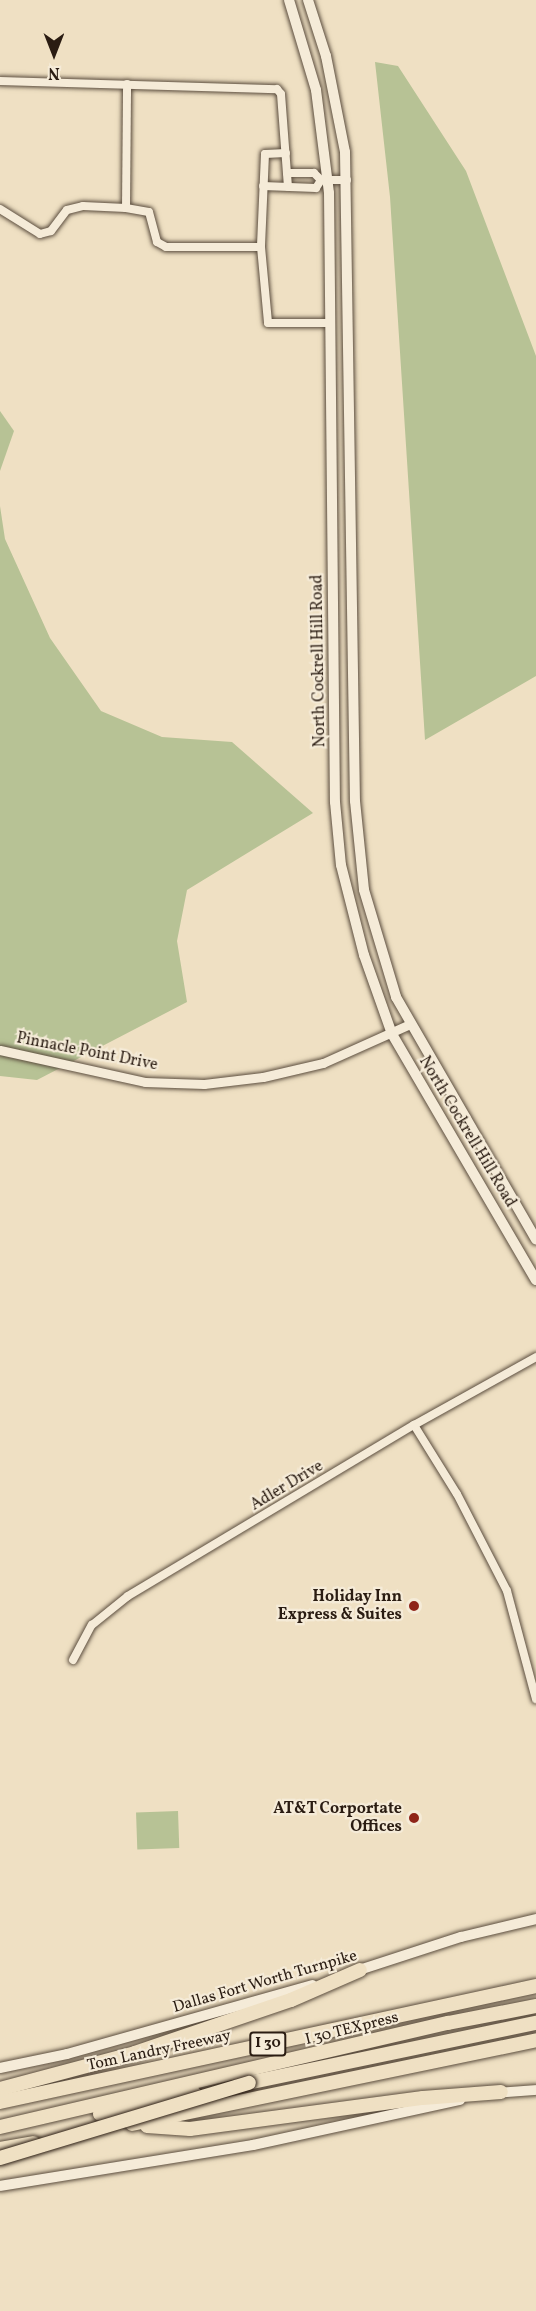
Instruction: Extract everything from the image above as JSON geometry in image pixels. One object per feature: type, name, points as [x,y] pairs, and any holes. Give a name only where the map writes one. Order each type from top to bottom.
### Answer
[{"type":"highway","points":[[0,2089],[135,2053],[291,2000],[360,1970]]},
{"type":"highway","name":"Tom Landry Freeway","points":[[0,2102],[536,1986]]},
{"type":"highway","name":"I 30 TEXpress","points":[[0,2128],[448,2023],[536,2006]]},
{"type":"highway","points":[[0,2128],[249,2083],[536,2023]]},
{"type":"highway","points":[[0,2149],[536,2040]]},
{"type":"highway","points":[[0,2158],[249,2083]]},
{"type":"highway","points":[[127,2125],[190,2129],[423,2098],[501,2092]]},
{"type":"main road","name":"North Cockrell Hill Road","points":[[289,0],[316,90],[325,180],[330,323],[338,846],[357,932],[392,1034],[536,1280]]},
{"type":"main road","name":"North Cockrell Hill Road","points":[[308,0],[338,110],[347,180],[357,835],[364,890],[381,955],[410,1024],[536,1239]]},
{"type":"main road","name":"Dallas Fort Worth Turnpike","points":[[0,2068],[67,2054],[360,1970],[461,1937],[536,1919]]},
{"type":"main road","points":[[0,2186],[253,2145],[501,2092],[536,2090]]},
{"type":"street","points":[[0,81],[277,88],[281,94],[288,187]]},
{"type":"street","points":[[126,208],[127,84]]},
{"type":"street","points":[[286,153],[265,154],[261,247],[268,323],[330,323]]},
{"type":"street","points":[[287,173],[314,173],[325,180],[347,180]]},
{"type":"street","points":[[263,186],[316,188],[325,180]]},
{"type":"street","points":[[0,208],[40,234],[51,231],[67,210],[83,206],[126,208],[149,212],[157,242],[165,247],[261,247]]},
{"type":"street","name":"Pinnacle Point Drive","points":[[0,1050],[145,1082],[204,1084],[263,1077],[323,1063],[410,1024]]},
{"type":"street","name":"Adler Drive","points":[[73,1660],[92,1625],[110,1608],[414,1425],[536,1357]]},
{"type":"street","points":[[414,1425],[457,1494],[507,1591],[536,1699]]},
{"type":"green space","points":[[375,62],[398,66],[466,171],[536,356],[536,676],[425,740],[390,197]]},
{"type":"green space","points":[[0,411],[14,431],[0,471]]},
{"type":"green space","points":[[0,506],[5,539],[50,638],[101,711],[162,737],[232,742],[313,813],[187,890],[177,941],[187,1002],[37,1080],[0,1076]]},
{"type":"green space","points":[[178,1811],[179,1848],[137,1849],[136,1812]]},
{"type":"place","name":"Holiday Inn Express & Suites","points":[[414,1606]]},
{"type":"place","name":"AT&T Corportate Offices","points":[[414,1818]]}]
